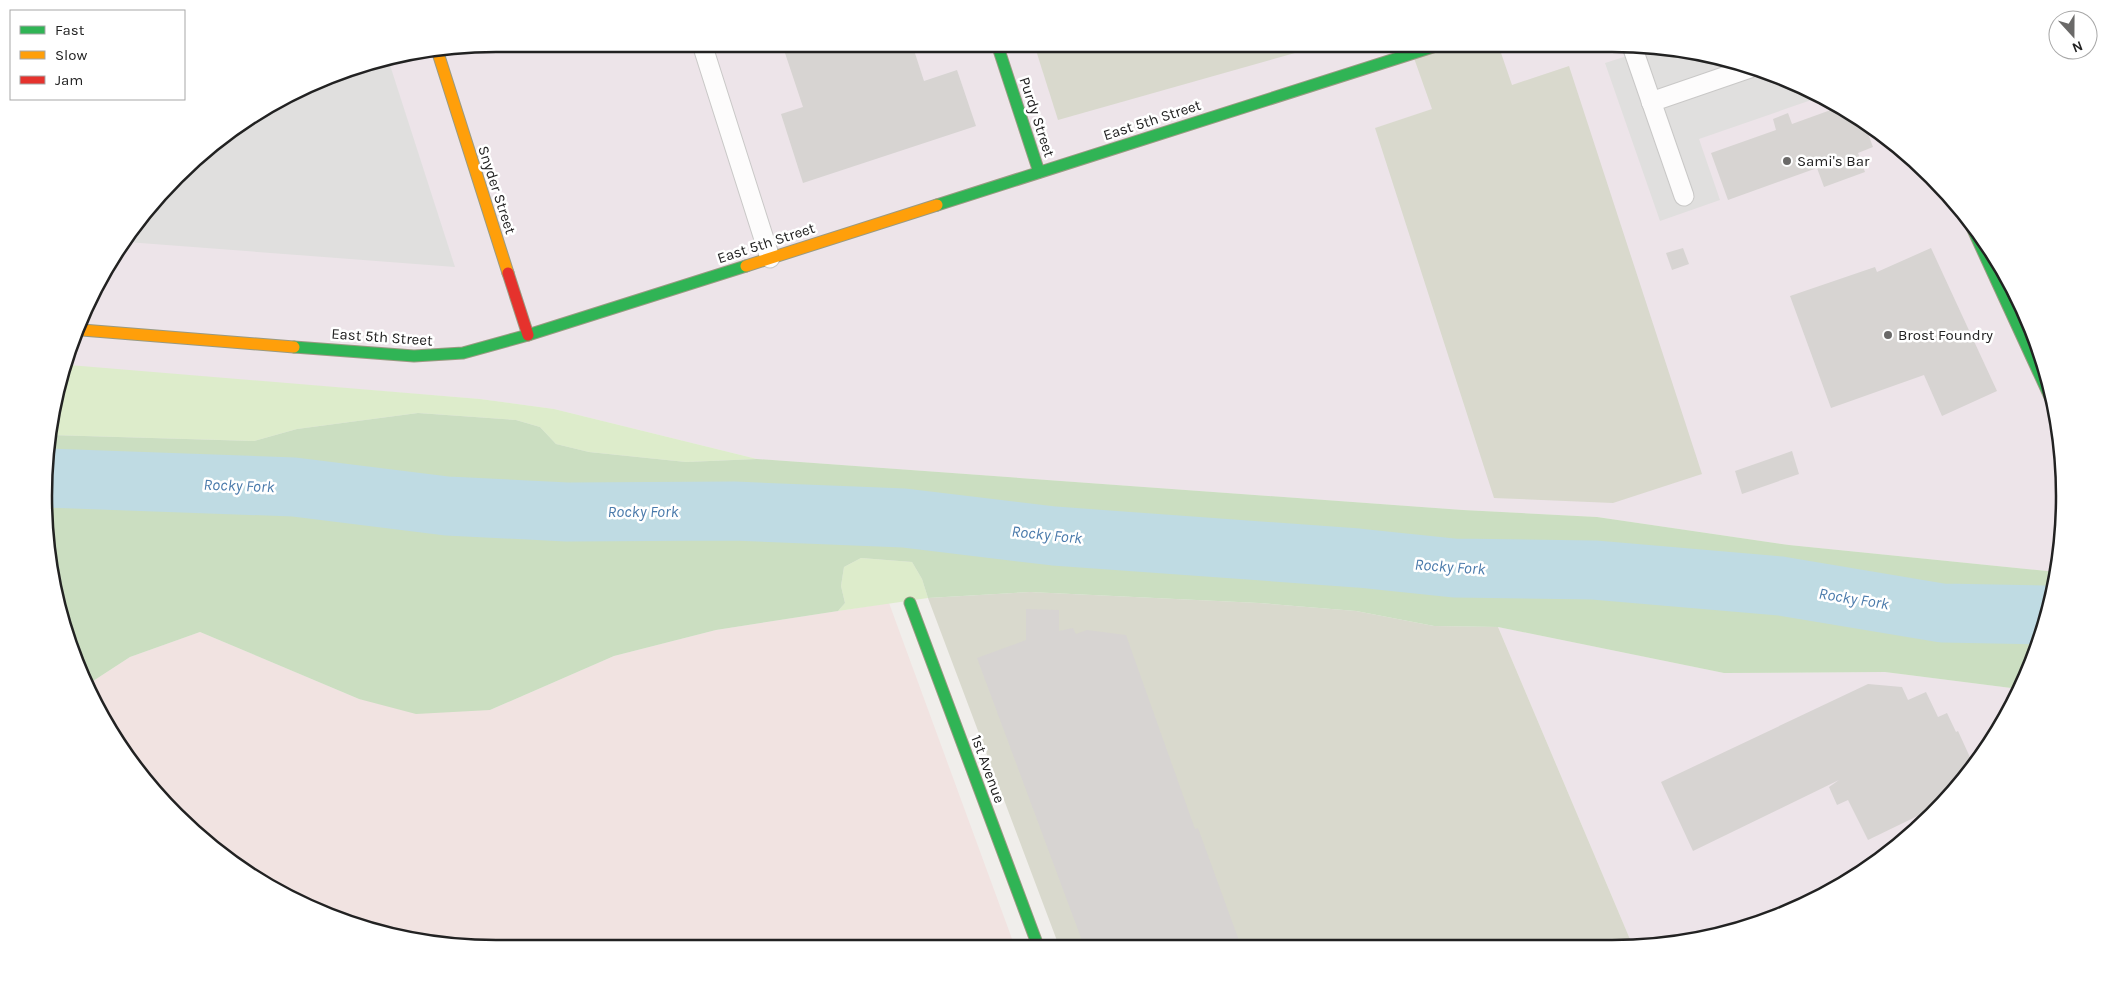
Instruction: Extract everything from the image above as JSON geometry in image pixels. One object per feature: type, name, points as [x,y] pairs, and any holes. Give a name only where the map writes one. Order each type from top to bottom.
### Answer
[{"type":"main road","name":"Purdy Street","points":[[1000,52],[1039,172]]},
{"type":"main road","name":"East 5th Street","points":[[84,330],[431,356],[463,353],[528,335],[1417,52]]},
{"type":"main road","name":"Snyder Street","points":[[439,56],[528,335]]},
{"type":"main road","points":[[1986,259],[2036,366]]},
{"type":"main road","name":"1st Avenue","points":[[910,602],[1036,940]]},
{"type":"lane","points":[[705,52],[770,258]]},
{"type":"lane","points":[[1634,53],[1684,196]]},
{"type":"lane","points":[[1651,102],[1740,72]]},
{"type":"shaded area","points":[[496,52],[1641,53],[1699,61],[1755,76],[1782,86],[1834,112],[1858,127],[1882,144],[1926,182],[1964,226],[1981,250],[2010,300],[2026,338],[2040,381],[2052,438],[2056,496],[2055,525],[2049,571],[1789,545],[1597,517],[1463,510],[757,459],[554,409],[480,399],[72,366],[86,326],[112,274],[144,226],[182,182],[226,144],[274,112],[300,98],[353,76],[409,61],[467,53]]},
{"type":"shaded area","points":[[1037,52],[1299,52],[1058,120]]},
{"type":"shaded area","points":[[1412,52],[1501,52],[1512,85],[1569,66],[1702,474],[1613,503],[1494,498],[1375,128],[1432,109]]},
{"type":"shaded area","points":[[1637,53],[1699,61],[1755,76],[1812,100],[1699,139],[1720,200],[1660,221],[1605,63]]},
{"type":"shaded area","points":[[390,66],[455,267],[132,242],[182,182],[226,144],[250,127],[274,112],[326,86]]},
{"type":"shaded area","points":[[1030,592],[1259,603],[1356,611],[1434,626],[1498,627],[1630,939],[1057,940],[928,598]]},
{"type":"shaded area","points":[[889,603],[1012,940],[496,940],[438,936],[381,924],[326,906],[300,894],[274,880],[226,848],[182,810],[144,766],[112,718],[93,681],[130,657],[200,632],[359,699],[490,710],[614,656],[716,630]]},
{"type":"shaded area","points":[[1498,627],[1724,673],[1885,672],[2012,688],[1981,742],[1964,766],[1926,810],[1882,848],[1858,865],[1808,894],[1755,916],[1699,931],[1630,939]]},
{"type":"green space","points":[[72,365],[480,399],[554,409],[757,459],[686,462],[589,452],[556,444],[540,427],[516,420],[418,413],[297,429],[254,441],[56,435]]},
{"type":"green space","points":[[418,413],[516,420],[540,427],[556,444],[589,452],[686,462],[757,459],[1463,510],[1597,517],[1789,545],[2049,571],[2032,639],[2012,688],[1885,672],[1724,673],[1498,627],[1434,626],[1356,611],[1259,603],[1030,592],[928,598],[922,579],[912,562],[861,558],[844,567],[841,586],[845,603],[838,611],[716,630],[614,656],[490,710],[416,714],[359,699],[200,632],[130,657],[93,681],[76,639],[61,583],[56,554],[52,496],[56,435],[254,441],[297,429]]},
{"type":"green space","points":[[861,558],[912,562],[922,579],[928,598],[838,611],[845,603],[841,586],[844,567]]},
{"type":"building","points":[[785,52],[915,52],[924,81],[957,70],[976,126],[803,183],[781,114],[803,107]]},
{"type":"building","name":"Sami's Bar","points":[[1830,110],[1858,127],[1868,134],[1873,147],[1858,153],[1865,172],[1824,187],[1817,168],[1728,200],[1711,153],[1776,130],[1773,119],[1788,113],[1792,124]]},
{"type":"building","points":[[1683,248],[1689,264],[1672,270],[1666,253]]},
{"type":"building","name":"Brost Foundry","points":[[1931,248],[1997,391],[1942,416],[1924,375],[1831,408],[1790,296],[1875,267],[1877,272]]},
{"type":"building","points":[[1792,451],[1799,474],[1742,494],[1735,471]]},
{"type":"building","points":[[1026,609],[1059,610],[1059,631],[1073,628],[1076,634],[1087,630],[1126,635],[1195,829],[1198,828],[1239,940],[1082,940],[977,658],[1026,640]]},
{"type":"building","points":[[1868,684],[1902,687],[1908,700],[1926,692],[1938,717],[1947,713],[1970,757],[1921,814],[1868,840],[1848,800],[1837,805],[1829,787],[1839,780],[1693,851],[1661,782]]},
{"type":"waterway","name":"Rocky Fork","points":[[53,478],[294,487],[447,506],[567,512],[734,511],[904,518],[1054,536],[1358,558],[1454,568],[1594,570],[1781,586],[1942,613],[2039,615]]},
{"type":"traffic: fast","points":[[1000,52],[1039,172]]},
{"type":"traffic: fast","points":[[937,205],[1417,52]]},
{"type":"traffic: fast","points":[[1986,259],[2036,366]]},
{"type":"traffic: fast","points":[[294,347],[414,356],[463,353],[528,335],[746,266]]},
{"type":"traffic: fast","points":[[910,603],[1036,940]]},
{"type":"traffic: slow","points":[[439,56],[508,273]]},
{"type":"traffic: slow","points":[[746,266],[937,205]]},
{"type":"traffic: slow","points":[[84,330],[294,347]]},
{"type":"traffic: jam","points":[[508,273],[528,335]]},
{"type":"place","name":"Sami's Bar","points":[[1787,161]]},
{"type":"place","name":"Brost Foundry","points":[[1888,335]]}]
